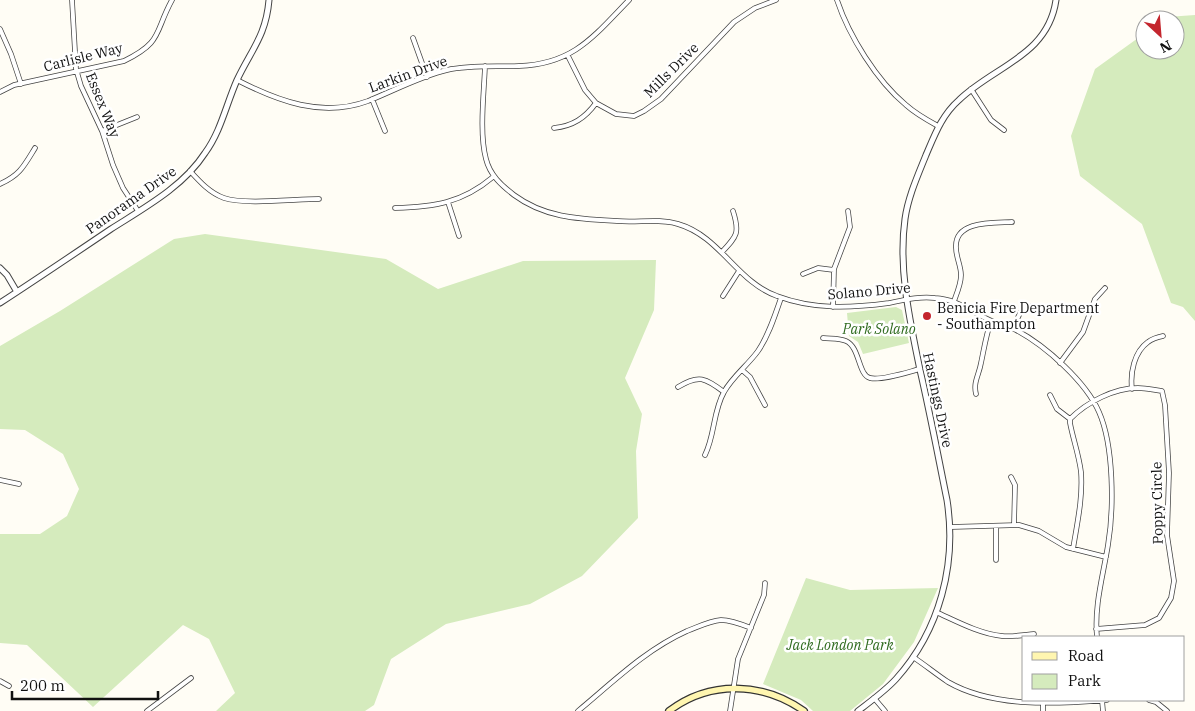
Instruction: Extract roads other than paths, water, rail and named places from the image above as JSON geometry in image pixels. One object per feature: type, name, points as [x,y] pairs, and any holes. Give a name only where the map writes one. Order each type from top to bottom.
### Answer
[{"type":"main road","points":[[669,711],[688,699],[703,693],[734,688],[750,688],[769,693],[804,711]]},
{"type":"street","name":"Essex Way","points":[[72,0],[77,71],[85,98],[102,131],[123,188],[138,211]]},
{"type":"street","name":"Carlisle Way","points":[[0,92],[14,85],[124,60],[148,48],[157,36],[172,0]]},
{"type":"street","name":"Panorama Drive","points":[[0,303],[138,211],[178,183],[190,172],[205,154],[214,139],[237,80],[258,42],[268,14],[269,0]]},
{"type":"street","name":"Larkin Drive","points":[[237,80],[276,97],[311,108],[345,106],[372,99],[445,70],[485,66],[533,65],[568,56],[588,42],[629,0]]},
{"type":"street","name":"Mills Drive","points":[[568,56],[584,90],[596,103],[616,114],[634,116],[644,112],[661,99],[734,22],[755,8],[776,0]]},
{"type":"street","points":[[838,0],[848,26],[883,82],[905,105],[938,126]]},
{"type":"street","name":"Hastings Drive","points":[[858,711],[895,680],[913,657],[936,612],[949,564],[951,527],[947,500],[907,300],[903,250],[905,220],[909,200],[938,126],[950,109],[971,89],[1012,63],[1034,45],[1047,28],[1056,0]]},
{"type":"street","points":[[0,30],[11,54],[21,84]]},
{"type":"street","points":[[413,38],[428,77]]},
{"type":"street","name":"Solano Drive","points":[[485,66],[483,119],[486,158],[494,177],[503,187],[527,205],[541,211],[573,218],[628,222],[658,220],[675,223],[697,232],[722,252],[739,271],[765,291],[798,303],[816,307],[833,307],[934,298],[954,301],[991,321],[1012,328],[1030,339],[1080,381],[1094,402],[1106,430],[1110,452],[1111,524],[1097,609],[1097,636]]},
{"type":"street","points":[[971,89],[991,120],[1004,130]]},
{"type":"street","points":[[372,99],[385,131]]},
{"type":"street","points":[[554,128],[566,127],[587,115],[596,103]]},
{"type":"street","points":[[102,131],[137,117]]},
{"type":"street","points":[[0,184],[13,178],[20,172],[35,148]]},
{"type":"street","points":[[190,172],[206,188],[225,198],[243,200],[319,199]]},
{"type":"street","points":[[395,208],[433,206],[448,202],[475,190],[494,177]]},
{"type":"street","points":[[448,202],[459,236]]},
{"type":"street","points":[[722,252],[735,238],[737,232],[733,211]]},
{"type":"street","points":[[833,307],[834,270],[850,227],[848,211]]},
{"type":"street","points":[[954,301],[961,274],[956,249],[960,234],[980,224],[1012,222]]},
{"type":"street","points":[[0,268],[7,275],[17,292]]},
{"type":"street","points":[[803,274],[818,268],[834,270]]},
{"type":"street","points":[[724,296],[739,271]]},
{"type":"street","points":[[1060,363],[1083,332],[1095,300],[1105,288]]},
{"type":"street","points":[[705,455],[711,443],[719,401],[758,350],[765,338],[781,298]]},
{"type":"street","points":[[1012,328],[1020,313],[1029,306]]},
{"type":"street","points":[[976,394],[975,382],[981,366],[985,337],[991,321]]},
{"type":"street","points":[[1132,389],[1131,376],[1142,348],[1148,342],[1163,336]]},
{"type":"street","points":[[823,338],[839,339],[850,343],[868,378],[876,379],[920,369]]},
{"type":"street","points":[[742,370],[750,377],[765,405]]},
{"type":"street","points":[[678,387],[699,378],[711,382],[724,392]]},
{"type":"street","name":"Poppy Circle","points":[[1070,420],[1094,402],[1114,392],[1146,389],[1163,392],[1167,422],[1169,473],[1167,535],[1174,587],[1169,603],[1158,618],[1145,625],[1096,629]]},
{"type":"street","points":[[1050,396],[1057,409],[1070,420],[1081,473],[1079,510],[1072,549]]},
{"type":"street","points":[[1011,477],[1015,485],[1014,525]]},
{"type":"street","points":[[0,480],[19,484]]},
{"type":"street","points":[[951,527],[1014,525],[1033,529],[1048,536],[1062,546],[1106,558]]},
{"type":"street","points":[[996,526],[996,560]]},
{"type":"street","points":[[730,711],[738,659],[764,595],[764,584]]},
{"type":"street","points":[[936,612],[959,623],[988,633],[1002,636],[1034,634]]},
{"type":"street","points":[[578,711],[628,668],[680,634],[700,625],[719,620],[731,621],[751,628]]},
{"type":"street","points":[[913,657],[948,681],[989,698],[1043,703],[1094,701]]},
{"type":"street","points":[[147,711],[191,678]]},
{"type":"street","points":[[0,681],[9,686]]},
{"type":"street","points":[[874,698],[886,711]]},
{"type":"street","points":[[1153,701],[1167,711]]},
{"type":"street","points":[[1043,703],[1043,711]]},
{"type":"place","name":"Benicia Fire Department - Southampton","points":[[927,316]]},
{"type":"park label","name":"Park Solano","points":[[879,329]]},
{"type":"park label","name":"Jack London Park","points":[[840,645]]}]
